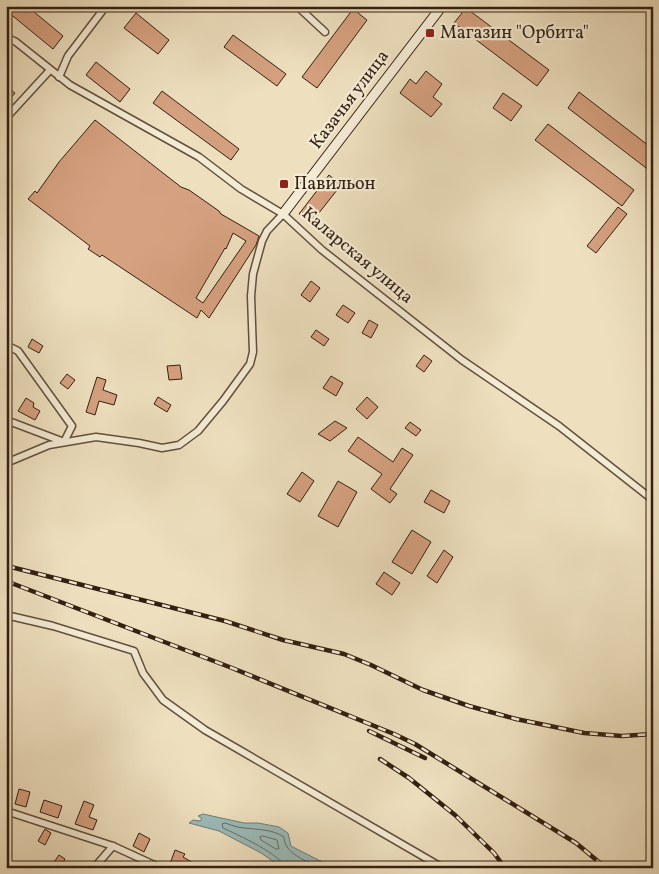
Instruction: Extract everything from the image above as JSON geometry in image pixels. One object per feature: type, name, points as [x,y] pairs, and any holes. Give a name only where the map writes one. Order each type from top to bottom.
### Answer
[{"type":"street","points":[[58,77],[68,56],[106,6]]},
{"type":"street","points":[[297,6],[325,32]]},
{"type":"street","name":"Казачья улица","points":[[283,214],[442,6]]},
{"type":"street","name":"Каларская улица","points":[[6,37],[16,42],[58,77],[198,157],[240,188],[283,214],[322,250],[462,360],[559,426],[653,500]]},
{"type":"street","points":[[6,118],[50,70]]},
{"type":"street","points":[[6,463],[49,445],[64,442],[96,437],[139,442],[162,448],[179,445],[198,431],[250,364],[253,352],[251,296],[253,274],[264,236],[272,224],[283,214]]},
{"type":"street","points":[[6,345],[18,351],[72,426],[64,442]]},
{"type":"street","points":[[6,420],[64,442]]},
{"type":"street","points":[[6,615],[53,626],[134,651],[143,673],[163,700],[205,730],[443,868]]},
{"type":"street","points":[[6,811],[114,846],[161,868]]},
{"type":"street","points":[[94,868],[114,846]]},
{"type":"water","points":[[203,814],[244,823],[258,823],[279,827],[288,833],[291,846],[334,868],[283,868],[261,853],[219,831],[189,823],[193,820],[200,821],[202,818],[198,816]]},
{"type":"building","points":[[14,6],[27,6],[63,36],[53,49],[8,12]]},
{"type":"building","points":[[466,8],[549,70],[537,86],[454,23]]},
{"type":"building","points":[[353,9],[367,20],[317,88],[302,77]]},
{"type":"building","points":[[136,13],[169,40],[158,54],[124,28]]},
{"type":"building","points":[[233,35],[286,74],[277,86],[224,47]]},
{"type":"building","points":[[96,62],[130,89],[120,102],[86,75]]},
{"type":"building","points":[[426,71],[442,84],[433,97],[442,104],[431,117],[400,93],[410,79],[416,84]]},
{"type":"building","points":[[6,86],[15,93],[6,104]]},
{"type":"building","points":[[162,91],[239,149],[231,160],[153,103]]},
{"type":"building","points":[[579,92],[653,149],[653,167],[650,171],[568,108]]},
{"type":"building","points":[[503,93],[522,106],[511,121],[493,108]]},
{"type":"building","points":[[95,120],[181,187],[189,190],[221,214],[259,236],[256,245],[209,318],[201,310],[197,318],[102,255],[100,257],[88,249],[90,246],[28,199],[35,191],[37,193],[59,162]],"holes":[[[233,233],[246,241],[203,303],[196,298],[226,249]]]},
{"type":"building","points":[[548,124],[634,190],[622,206],[535,140]]},
{"type":"building","points":[[329,175],[341,185],[311,223],[299,214]]},
{"type":"building","points":[[618,207],[627,214],[596,253],[587,246]]},
{"type":"building","points":[[311,281],[320,288],[310,302],[301,295]]},
{"type":"building","points":[[343,305],[355,313],[348,323],[336,315]]},
{"type":"building","points":[[369,320],[378,325],[371,338],[362,333]]},
{"type":"building","points":[[316,330],[329,339],[324,346],[311,337]]},
{"type":"building","points":[[32,339],[43,346],[39,353],[28,347]]},
{"type":"building","points":[[424,355],[432,361],[424,372],[416,366]]},
{"type":"building","points":[[180,365],[182,379],[169,380],[167,366]]},
{"type":"building","points":[[67,374],[75,380],[68,389],[60,383]]},
{"type":"building","points":[[331,376],[343,383],[336,396],[323,388]]},
{"type":"building","points":[[97,377],[106,380],[103,390],[117,395],[114,405],[99,401],[95,415],[86,412]]},
{"type":"building","points":[[158,397],[171,405],[167,412],[154,404]]},
{"type":"building","points":[[367,397],[378,407],[367,419],[356,409]]},
{"type":"building","points":[[26,398],[34,403],[33,407],[40,411],[35,420],[18,411]]},
{"type":"building","points":[[335,421],[347,428],[330,441],[318,434]]},
{"type":"building","points":[[410,422],[421,430],[416,436],[405,428]]},
{"type":"building","points":[[358,437],[393,462],[402,448],[413,455],[390,489],[397,494],[390,503],[371,489],[382,474],[348,451]]},
{"type":"building","points":[[302,472],[314,481],[300,502],[287,494]]},
{"type":"building","points":[[338,481],[357,492],[338,527],[318,516]]},
{"type":"building","points":[[431,490],[450,501],[444,513],[424,502]]},
{"type":"building","points":[[412,530],[431,542],[412,574],[392,562]]},
{"type":"building","points":[[444,550],[453,557],[437,583],[427,576]]},
{"type":"building","points":[[384,572],[400,583],[392,595],[376,584]]},
{"type":"building","points":[[19,789],[30,792],[26,807],[15,804]]},
{"type":"building","points":[[44,800],[62,806],[58,818],[40,812]]},
{"type":"building","points":[[84,801],[94,805],[89,817],[97,820],[93,830],[75,824]]},
{"type":"building","points":[[45,829],[51,833],[45,845],[38,841]]},
{"type":"building","points":[[139,833],[150,839],[144,852],[133,846]]},
{"type":"building","points":[[175,850],[185,854],[183,857],[202,868],[180,868],[170,864]]},
{"type":"building","points":[[59,855],[65,859],[60,868],[57,868],[52,865]]},
{"type":"railway","points":[[7,566],[225,621],[283,640],[344,654],[423,690],[469,706],[516,719],[584,733],[622,736],[653,734]]},
{"type":"railway","points":[[6,581],[232,668],[415,744],[576,843],[606,868]]},
{"type":"railway","points":[[369,731],[425,758]]},
{"type":"railway","points":[[380,759],[409,778],[455,815],[494,853],[505,868]]},
{"type":"place","name":"Магазин \"Орбита\"","points":[[430,33]]},
{"type":"place","name":"Павильон","points":[[284,184]]}]
